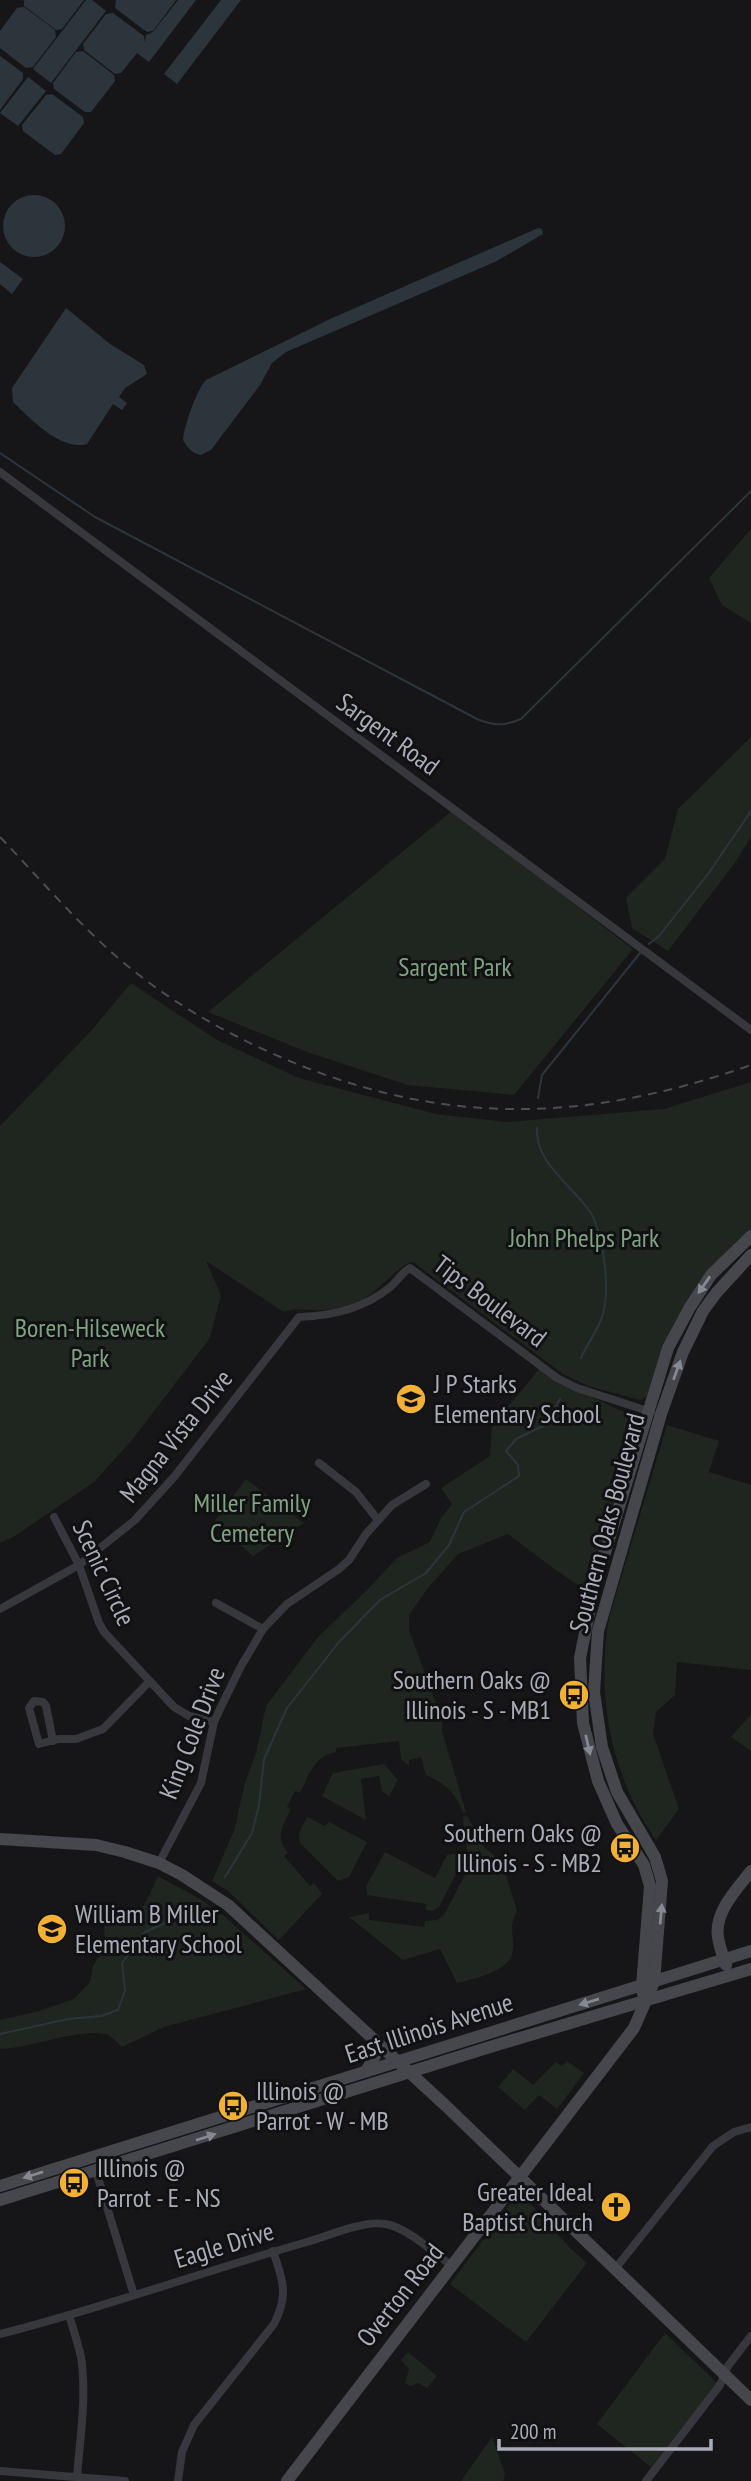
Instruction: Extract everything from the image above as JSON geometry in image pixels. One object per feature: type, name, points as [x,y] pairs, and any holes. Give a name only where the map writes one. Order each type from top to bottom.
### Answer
[{"type":"street","name":"Sargent Road","points":[[0,472],[751,1030]]},
{"type":"street","name":"Southern Oaks Boulevard","points":[[644,2000],[657,1953],[663,1891],[617,1792],[602,1747],[594,1692],[596,1642],[654,1413],[663,1363],[676,1331],[700,1291],[730,1255],[751,1236]]},
{"type":"street","points":[[730,1255],[740,1265]]},
{"type":"street","name":"Southern Oaks Boulevard","points":[[648,1984],[652,1868],[617,1824],[598,1781],[585,1733],[580,1692],[580,1658],[588,1610],[654,1413],[689,1336],[717,1292],[751,1255]]},
{"type":"street","name":"Tips Boulevard","points":[[299,1317],[324,1316],[354,1308],[374,1299],[392,1286],[406,1270],[414,1269],[557,1378],[577,1388],[654,1413]]},
{"type":"street","name":"Magna Vista Drive","points":[[0,1609],[79,1565],[116,1537],[165,1488],[299,1317]]},
{"type":"street","points":[[319,1463],[356,1492],[378,1520]]},
{"type":"street","name":"King Cole Drive","points":[[159,1863],[201,1783],[214,1722],[240,1668],[263,1629],[287,1604],[339,1569],[378,1520],[402,1498],[426,1484]]},
{"type":"street","name":"Scenic Circle","points":[[54,1517],[79,1565],[104,1632],[149,1682],[182,1712],[214,1722]]},
{"type":"street","points":[[216,1603],[263,1629]]},
{"type":"street","points":[[53,1741],[46,1706],[43,1702],[34,1701],[29,1708],[39,1744],[76,1739],[103,1729],[149,1682]]},
{"type":"street","points":[[580,1692],[594,1692]]},
{"type":"street","points":[[0,1839],[96,1845],[159,1863],[228,1905],[436,2096],[751,2400]]},
{"type":"street","points":[[729,1976],[718,1937],[718,1927],[729,1900],[751,1871]]},
{"type":"street","name":"East Illinois Avenue","points":[[0,2186],[751,1951]]},
{"type":"street","points":[[657,1953],[666,1966],[680,1974]]},
{"type":"street","name":"East Illinois Avenue","points":[[0,2200],[441,2062],[751,1969]]},
{"type":"street","name":"Overton Road","points":[[287,2481],[634,2028],[644,2000]]},
{"type":"street","points":[[536,2018],[539,2032]]},
{"type":"street","points":[[366,2071],[375,2056],[374,2039]]},
{"type":"street","points":[[436,2096],[433,2076],[441,2062]]},
{"type":"street","points":[[271,2101],[275,2114]]},
{"type":"street","points":[[615,2269],[713,2146],[734,2132],[751,2127]]},
{"type":"street","points":[[152,2138],[157,2152]]},
{"type":"street","points":[[91,2157],[134,2295]]},
{"type":"street","name":"Eagle Drive","points":[[0,2334],[273,2251],[379,2223],[388,2224],[423,2244],[452,2266]]},
{"type":"street","points":[[178,2481],[181,2452],[194,2426],[274,2324],[281,2310],[283,2280],[273,2251]]},
{"type":"street","points":[[69,2315],[83,2374],[77,2477]]},
{"type":"street","points":[[646,2481],[719,2385],[728,2366],[751,2336]]},
{"type":"street","points":[[0,2471],[125,2481]]},
{"type":"green space","points":[[751,529],[751,623],[722,605],[709,578]]},
{"type":"green space","points":[[751,737],[751,837],[734,864],[668,951],[632,928],[626,898],[665,859],[678,809]]},
{"type":"green space","name":"Sargent Park","points":[[452,811],[633,949],[514,1095],[408,1085],[307,1052],[208,1012]]},
{"type":"green space","name":"John Phelps Park","points":[[131,983],[217,1040],[299,1078],[436,1114],[507,1122],[664,1109],[751,1082],[751,1229],[734,1244],[660,1354],[647,1396],[641,1400],[588,1386],[563,1374],[413,1262],[403,1266],[371,1294],[355,1303],[328,1309],[284,1312],[206,1261],[221,1295],[210,1338],[132,1440],[94,1482],[15,1536],[0,1543],[0,1126],[91,1031]]},
{"type":"green space","points":[[540,1368],[563,1384],[626,1413],[631,1417],[634,1429],[588,1592],[508,1534],[458,1554],[409,1615],[409,1630],[442,1720],[442,1731],[466,1812],[463,1813],[449,1790],[426,1775],[421,1757],[409,1760],[409,1766],[401,1759],[399,1741],[336,1748],[336,1752],[317,1762],[300,1793],[295,1791],[287,1807],[291,1809],[281,1836],[288,1853],[284,1856],[310,1886],[314,1883],[322,1894],[279,1940],[228,1891],[212,1881],[234,1831],[266,1706],[318,1637],[397,1558],[430,1542],[441,1518],[452,1504],[441,1488],[490,1456],[492,1426]]},
{"type":"green space","points":[[667,1425],[719,1441],[709,1472],[751,1485],[751,1670],[677,1662],[675,1695],[656,1712],[653,1734],[679,1809],[656,1840],[640,1815],[617,1761],[610,1734],[604,1676],[609,1618]]},
{"type":"green space","name":"Miller Family Cemetery","points":[[246,1479],[304,1523],[253,1556],[214,1522]]},
{"type":"green space","points":[[751,1714],[751,1751],[731,1737]]},
{"type":"green space","points":[[384,1764],[398,1780],[389,1796],[382,1791],[379,1776],[361,1779],[366,1820],[322,1796],[333,1773]]},
{"type":"green space","points":[[467,1816],[485,1848],[502,1862],[517,1911],[512,1928],[513,1948],[509,1960],[489,1974],[457,1983],[440,1949],[403,1960],[349,1917],[369,1913],[369,1920],[424,1927],[425,1921],[437,1920],[444,1915],[467,1871],[463,1817]]},
{"type":"green space","points":[[307,1817],[325,1826],[329,1822],[367,1842],[349,1877],[338,1881],[300,1843],[299,1833]]},
{"type":"green space","points":[[385,1852],[435,1878],[447,1855],[457,1853],[459,1868],[439,1907],[433,1911],[426,1910],[426,1904],[367,1895],[366,1886]]},
{"type":"green space","points":[[158,1876],[215,1908],[306,1989],[164,2027],[122,2047],[105,2034],[94,2033],[0,2049],[0,2020],[74,1999],[90,1982],[93,1966],[105,1946],[104,1923],[134,1917],[145,1904]]},
{"type":"green space","points":[[567,2061],[584,2073],[557,2109],[539,2095],[525,2110],[498,2087],[513,2069],[533,2085],[556,2062],[562,2066]]},
{"type":"green space","points":[[517,2195],[523,2195],[569,2247],[587,2263],[526,2342],[450,2284]]},
{"type":"green space","points":[[665,2333],[717,2383],[651,2467],[597,2424]]},
{"type":"green space","points":[[408,2352],[437,2376],[427,2388],[418,2383],[410,2386],[405,2383],[409,2369],[401,2360]]},
{"type":"green space","points":[[492,2437],[505,2474],[503,2481],[461,2481]]},
{"type":"shaded area","points":[[24,0],[84,0],[62,29],[56,30],[24,6]]},
{"type":"shaded area","points":[[86,0],[92,0],[106,11],[51,83],[33,69]]},
{"type":"shaded area","points":[[116,0],[176,0],[153,31],[147,32],[115,8]]},
{"type":"shaded area","points":[[178,0],[196,0],[149,62],[137,53],[121,73],[115,74],[84,50],[83,44],[106,14],[113,13],[144,36],[145,43],[146,35],[153,32]]},
{"type":"shaded area","points":[[221,0],[241,0],[177,84],[164,74]]},
{"type":"shaded area","points":[[24,7],[55,30],[56,37],[33,67],[26,68],[0,48],[0,31],[17,8]]},
{"type":"shaded area","points":[[83,51],[114,75],[115,81],[91,112],[85,112],[54,89],[53,83],[76,52]]},
{"type":"shaded area","points":[[0,56],[23,73],[23,79],[0,110]]},
{"type":"shaded area","points":[[28,77],[46,91],[18,126],[0,113]]},
{"type":"shaded area","points":[[52,94],[83,117],[84,123],[61,154],[55,155],[23,131],[22,125],[46,95]]},
{"type":"shaded area","points":[[34,195],[56,204],[65,226],[56,248],[34,257],[12,248],[3,226],[12,204]]},
{"type":"shaded area","points":[[538,228],[542,229],[543,234],[497,261],[286,352],[272,363],[260,385],[211,450],[198,454],[190,450],[183,440],[192,408],[206,380],[330,319]]},
{"type":"shaded area","points":[[0,262],[23,279],[12,294],[0,284]]},
{"type":"shaded area","points":[[66,308],[110,344],[144,365],[147,374],[125,388],[119,397],[127,403],[122,410],[113,404],[87,444],[77,445],[56,438],[37,425],[13,402],[12,388]]},
{"type":"waterway","points":[[0,453],[95,517],[477,719],[499,724],[521,719],[751,491]]},
{"type":"waterway","points":[[649,944],[659,936],[708,874],[751,811]]},
{"type":"waterway","points":[[538,1098],[542,1075],[640,953]]},
{"type":"waterway","points":[[537,1128],[538,1140],[548,1162],[588,1209],[602,1245],[606,1275],[603,1314],[581,1358]]},
{"type":"waterway","points":[[225,1877],[252,1833],[259,1805],[264,1759],[287,1708],[339,1642],[380,1600],[426,1573],[449,1545],[464,1512],[519,1476],[518,1465],[506,1451],[516,1439],[545,1425],[560,1399]]},
{"type":"waterway","points":[[0,2034],[68,2019],[101,2016],[118,2010],[125,1991],[122,1963],[145,1932],[183,1915],[199,1902]]},
{"type":"railway","points":[[0,837],[84,927],[154,986],[233,1035],[328,1076],[388,1094],[448,1105],[507,1109],[567,1107],[627,1099],[688,1085],[751,1065]]},
{"type":"place","name":"J P Starks Elementary School","points":[[411,1399]]},
{"type":"place","name":"Southern Oaks @ Illinois - S - MB1","points":[[574,1695]]},
{"type":"place","name":"Southern Oaks @ Illinois - S - MB2","points":[[625,1848]]},
{"type":"place","name":"William B Miller Elementary School","points":[[52,1929]]},
{"type":"place","name":"Illinois @ Parrot - W - MB","points":[[233,2106]]},
{"type":"place","name":"Illinois @ Parrot - E - NS","points":[[74,2183]]},
{"type":"place","name":"Greater Ideal Baptist Church","points":[[616,2207]]},
{"type":"park label","name":"Boren-Hilseweck Park","points":[[90,1343]]}]
